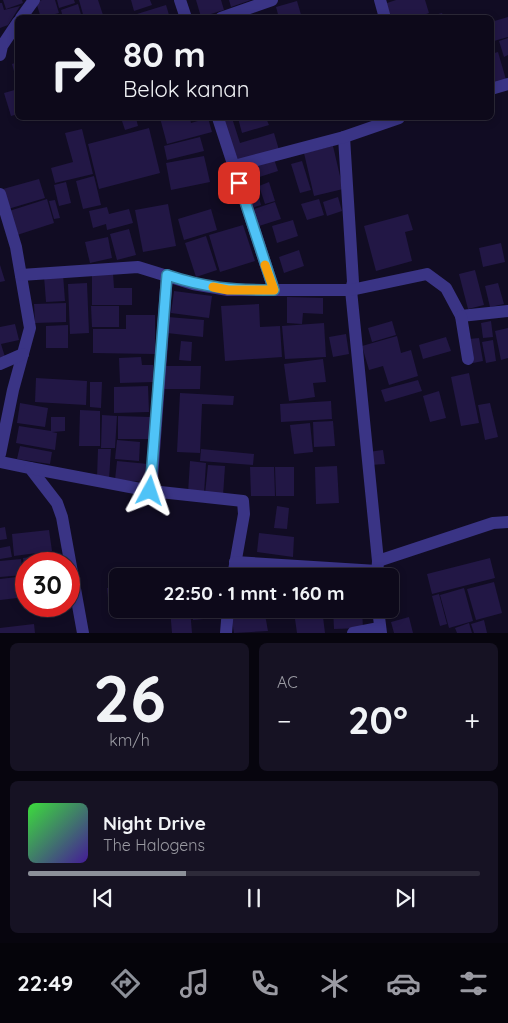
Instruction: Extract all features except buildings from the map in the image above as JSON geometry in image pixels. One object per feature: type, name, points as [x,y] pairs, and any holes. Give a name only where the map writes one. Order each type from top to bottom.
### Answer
[{"type":"street","points":[[23,15],[34,0]]},
{"type":"street","points":[[180,0],[185,15]]},
{"type":"street","points":[[230,15],[272,0]]},
{"type":"street","points":[[380,0],[384,15]]},
{"type":"street","points":[[0,52],[15,26]]},
{"type":"street","points":[[494,88],[508,84]]},
{"type":"street","points":[[219,120],[274,290]]},
{"type":"street","points":[[234,166],[344,136],[393,120]]},
{"type":"street","points":[[344,136],[353,282],[351,290],[377,568]]},
{"type":"street","points":[[0,194],[2,209],[16,247],[30,328],[13,390],[0,454]]},
{"type":"street","points":[[21,275],[138,267],[193,284],[228,290],[351,290],[427,274],[446,288],[460,316],[468,359]]},
{"type":"street","points":[[150,491],[167,275]]},
{"type":"street","points":[[460,316],[508,311]]},
{"type":"street","points":[[0,364],[23,354]]},
{"type":"street","points":[[0,462],[150,491],[243,501],[244,514],[234,568]]},
{"type":"street","points":[[30,468],[60,510],[83,633]]},
{"type":"street","points":[[380,568],[492,523],[508,522]]},
{"type":"street","points":[[235,562],[357,568]]},
{"type":"street","points":[[226,633],[227,618]]},
{"type":"street","points":[[353,633],[380,630]]},
{"type":"slow traffic","points":[[213,287],[228,290],[274,290],[265,265]]},
{"type":"route","points":[[150,491],[167,275],[193,284],[228,290],[274,290],[254,234],[239,183]]}]
